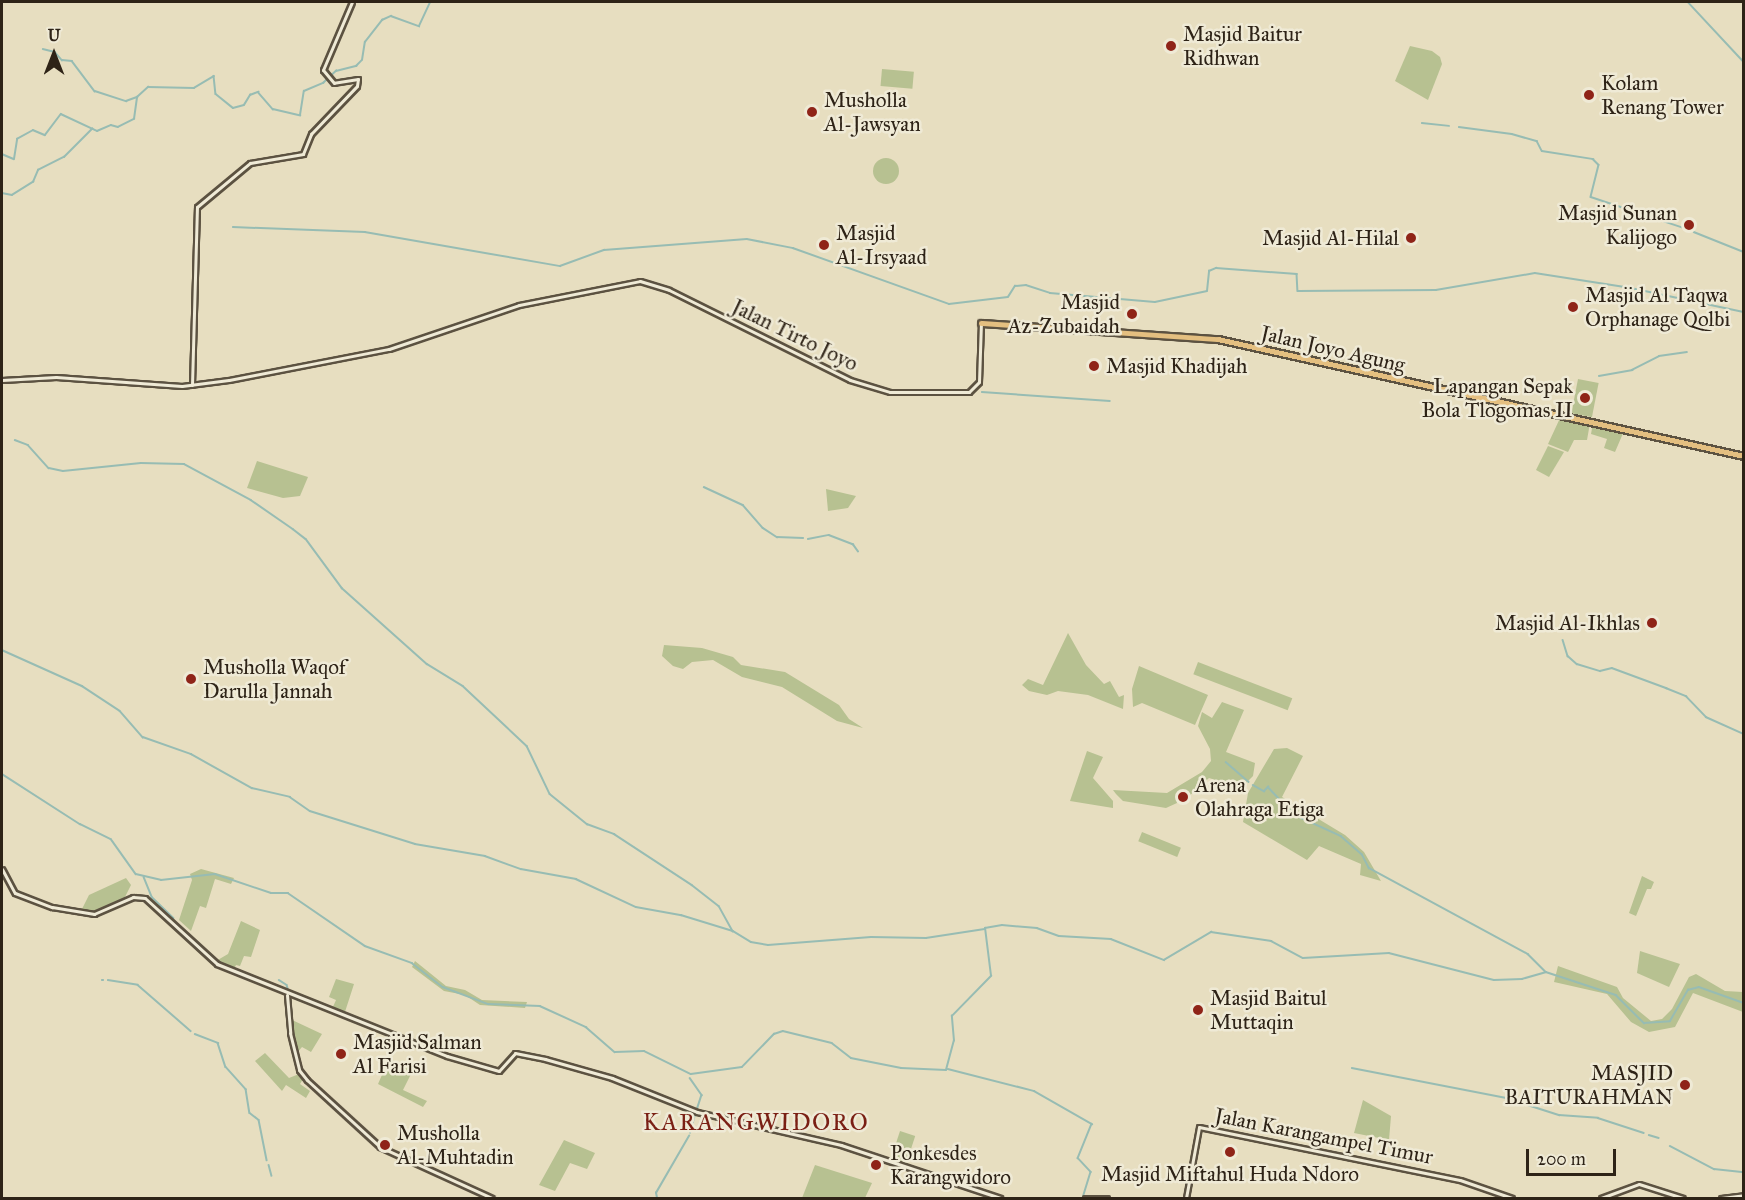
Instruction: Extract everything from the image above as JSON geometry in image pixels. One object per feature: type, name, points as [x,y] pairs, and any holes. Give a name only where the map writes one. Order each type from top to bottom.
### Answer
[{"type":"main road","name":"Jalan Joyo Agung","points":[[981,323],[1218,339],[1743,456]]},
{"type":"street","points":[[2,381],[56,377],[192,385],[198,204],[250,163],[303,154],[311,134],[345,101],[359,80],[331,82],[323,67],[352,2]]},
{"type":"street","name":"Jalan Tirto Joyo","points":[[192,385],[321,365],[389,349],[519,304],[632,282],[651,283],[829,373],[890,392],[975,390],[979,379],[981,323]]},
{"type":"street","points":[[2,869],[15,893],[52,907],[92,914],[137,896],[148,900],[212,960],[287,995],[484,1067],[499,1071],[515,1053],[545,1059],[612,1078],[697,1112],[841,1145],[1000,1198]]},
{"type":"street","points":[[287,995],[290,1034],[299,1068],[307,1080],[380,1147],[492,1198]]},
{"type":"street","name":"Jalan Karangampel Timur","points":[[1186,1198],[1199,1127],[1473,1183],[1512,1198]]},
{"type":"street","points":[[1601,1198],[1639,1184],[1683,1198]]},
{"type":"street","points":[[1721,1198],[1743,1195]]},
{"type":"street","points":[[1085,1198],[1107,1198]]},
{"type":"green space","points":[[1410,46],[1432,51],[1440,57],[1442,64],[1428,100],[1395,81]]},
{"type":"green space","points":[[882,69],[914,72],[912,89],[881,86]]},
{"type":"green space","points":[[886,158],[895,162],[899,171],[895,180],[886,184],[877,180],[873,171],[877,162]]},
{"type":"green space","name":"Lapangan Sepak Bola Tlogomas II","points":[[1578,379],[1599,383],[1592,417],[1571,413]]},
{"type":"green space","points":[[1561,416],[1590,423],[1587,440],[1574,440],[1568,452],[1548,444]]},
{"type":"green space","points":[[1593,423],[1624,431],[1615,452],[1604,448],[1607,439],[1591,434]]},
{"type":"green space","points":[[1548,446],[1564,452],[1549,477],[1536,470]]},
{"type":"green space","points":[[257,461],[308,477],[300,496],[283,498],[247,488]]},
{"type":"green space","points":[[826,489],[856,496],[848,508],[828,511]]},
{"type":"green space","points":[[1068,633],[1086,665],[1104,684],[1110,681],[1119,697],[1124,695],[1123,709],[1088,695],[1058,691],[1047,695],[1029,691],[1022,685],[1028,679],[1043,685]]},
{"type":"green space","points":[[664,645],[702,648],[733,657],[741,665],[785,672],[839,705],[849,719],[863,728],[837,721],[782,687],[742,677],[713,660],[692,662],[683,669],[673,666],[662,656]]},
{"type":"green space","points":[[1198,662],[1292,698],[1288,710],[1193,674]]},
{"type":"green space","points":[[1139,666],[1208,695],[1195,725],[1142,703],[1133,707],[1132,689]]},
{"type":"green space","points":[[1222,702],[1244,710],[1226,752],[1255,763],[1253,776],[1241,788],[1209,778],[1187,798],[1184,795],[1186,799],[1179,802],[1176,798],[1177,803],[1166,808],[1123,801],[1116,794],[1113,790],[1167,793],[1202,772],[1211,761],[1210,749],[1198,726],[1202,712],[1212,718]]},
{"type":"green space","points":[[1287,748],[1303,756],[1282,797],[1345,835],[1364,852],[1381,881],[1360,875],[1361,864],[1319,846],[1307,860],[1243,822],[1248,793],[1274,749]]},
{"type":"green space","points":[[1087,751],[1103,757],[1093,778],[1113,801],[1113,808],[1070,801]]},
{"type":"green space","points":[[1142,832],[1181,848],[1177,857],[1138,841]]},
{"type":"green space","points":[[201,869],[234,878],[231,884],[215,879],[206,908],[200,906],[191,931],[179,920],[192,880],[190,874]]},
{"type":"green space","points":[[1642,876],[1654,882],[1651,889],[1647,889],[1636,916],[1629,913]]},
{"type":"green space","points":[[126,878],[131,885],[124,899],[101,910],[81,911],[89,895]]},
{"type":"green space","points":[[241,921],[260,930],[251,957],[244,956],[240,966],[236,965],[234,969],[216,961],[228,954]]},
{"type":"green space","points":[[1640,951],[1680,964],[1669,987],[1637,973]]},
{"type":"green space","points":[[415,961],[446,986],[465,990],[482,1000],[527,1002],[525,1008],[480,1005],[465,995],[444,991],[412,967]]},
{"type":"green space","points":[[1558,966],[1617,987],[1623,998],[1651,1021],[1662,1019],[1672,1009],[1689,977],[1696,974],[1725,991],[1743,992],[1743,1012],[1693,993],[1675,1027],[1649,1032],[1631,1022],[1607,994],[1554,982]]},
{"type":"green space","points":[[336,979],[354,984],[344,1015],[332,1009],[336,1000],[329,997]]},
{"type":"green space","points":[[290,1019],[322,1034],[311,1052],[302,1047],[297,1053]]},
{"type":"green space","points":[[265,1053],[289,1078],[299,1074],[303,1079],[300,1084],[310,1091],[306,1098],[286,1085],[282,1091],[255,1061]]},
{"type":"green space","points":[[389,1059],[413,1070],[403,1090],[427,1101],[423,1107],[378,1084]]},
{"type":"green space","points":[[1363,1100],[1391,1116],[1389,1140],[1354,1133]]},
{"type":"green space","points":[[900,1131],[915,1136],[906,1164],[891,1159]]},
{"type":"green space","points":[[564,1140],[595,1153],[587,1169],[570,1163],[555,1191],[539,1185]]},
{"type":"green space","points":[[815,1165],[872,1183],[865,1198],[802,1198]]},
{"type":"waterway","points":[[2,154],[14,159],[17,139],[33,130],[45,135],[61,114],[97,131],[111,125],[118,127],[134,119],[137,97],[148,87],[194,88],[214,76],[216,94],[233,108],[244,105],[250,95],[258,92],[273,109],[300,115],[304,91],[323,83],[336,71],[356,66],[362,60],[365,42],[382,20],[391,16],[419,26],[430,2]]},
{"type":"waterway","points":[[1688,2],[1744,62]]},
{"type":"waterway","points":[[43,49],[55,52],[62,60],[72,61],[95,91],[126,101],[137,97]]},
{"type":"waterway","points":[[1422,123],[1449,126]]},
{"type":"waterway","points":[[1459,127],[1512,134],[1537,141],[1542,151],[1593,159],[1599,165],[1591,197],[1684,228]]},
{"type":"waterway","points":[[2,193],[12,195],[33,182],[38,170],[64,157],[92,129]]},
{"type":"waterway","points":[[233,227],[365,232],[560,266],[604,250],[747,239],[793,248],[949,304],[1008,297],[1015,286],[1026,285],[1050,293],[1155,302],[1207,291],[1209,271],[1216,268],[1297,274],[1298,291],[1436,290],[1535,273],[1631,288],[1744,312]]},
{"type":"waterway","points":[[1694,232],[1744,252]]},
{"type":"waterway","points":[[1599,376],[1632,370],[1659,356],[1687,352]]},
{"type":"waterway","points":[[982,392],[1110,401]]},
{"type":"waterway","points":[[15,440],[28,445],[49,468],[63,471],[141,463],[184,464],[251,500],[306,539],[342,588],[427,664],[463,686],[527,746],[550,794],[587,824],[614,834],[692,885],[719,906],[733,931],[751,942],[768,945],[871,937],[926,938],[984,929]]},
{"type":"waterway","points":[[704,487],[743,505],[763,528],[777,537],[803,538]]},
{"type":"waterway","points":[[808,539],[829,535],[853,544],[858,551]]},
{"type":"waterway","points":[[1505,620],[1529,627]]},
{"type":"waterway","points":[[1563,640],[1568,656],[1577,664],[1600,671],[1612,668],[1686,696],[1706,717],[1744,734]]},
{"type":"waterway","points":[[2,650],[82,686],[120,711],[143,737],[191,754],[252,788],[290,797],[310,811],[415,844],[485,856],[521,869],[576,879],[636,907],[681,915],[733,931]]},
{"type":"waterway","points":[[1226,762],[1249,782]]},
{"type":"waterway","points":[[2,774],[80,824],[111,839],[136,874],[161,880],[215,874],[271,893],[288,893],[365,946],[412,963],[443,987],[488,1004],[540,1006],[586,1027],[615,1052],[644,1051],[691,1074],[742,1067],[774,1034],[783,1031],[832,1043],[851,1058],[901,1068],[946,1070],[954,1041],[952,1016],[991,976],[985,928],[1002,925],[1037,928],[1059,936],[1111,939],[1164,960],[1211,932],[1271,941],[1303,958],[1389,953],[1494,980],[1522,979],[1546,972]]},
{"type":"waterway","points":[[1253,785],[1264,791],[1268,787],[1295,815],[1341,836],[1362,854],[1369,868],[1528,954],[1546,972],[1616,995],[1644,1023],[1670,1021],[1688,990],[1699,987],[1744,1003]]},
{"type":"waterway","points":[[144,877],[152,897],[174,918]]},
{"type":"waterway","points":[[108,980],[138,985],[191,1031]]},
{"type":"waterway","points":[[279,980],[287,985],[289,992]]},
{"type":"waterway","points":[[290,999],[290,1016]]},
{"type":"waterway","points":[[195,1034],[218,1043],[226,1067],[246,1089],[250,1113],[259,1120],[267,1160]]},
{"type":"waterway","points":[[1352,1068],[1506,1098],[1559,1115],[1598,1118],[1644,1133]]},
{"type":"waterway","points":[[948,1069],[1034,1091],[1092,1124],[1078,1158],[1091,1172],[1083,1198]]},
{"type":"waterway","points":[[690,1078],[702,1095],[697,1110]]},
{"type":"waterway","points":[[690,1133],[695,1114]]},
{"type":"waterway","points":[[1649,1135],[1659,1138]]},
{"type":"waterway","points":[[657,1198],[656,1193],[689,1136]]},
{"type":"waterway","points":[[1670,1146],[1714,1169],[1744,1172]]},
{"type":"waterway","points":[[1347,1160],[1367,1163]]},
{"type":"waterway","points":[[269,1165],[272,1176]]},
{"type":"waterway","points":[[1392,1168],[1460,1182],[1493,1194]]},
{"type":"place","name":"Masjid Baitur Ridhwan","points":[[1171,46]]},
{"type":"place","name":"Kolam Renang Tower","points":[[1589,95]]},
{"type":"place","name":"Musholla Al-Jawsyan","points":[[812,112]]},
{"type":"place","name":"Masjid Sunan Kalijogo","points":[[1689,225]]},
{"type":"place","name":"Masjid Al-Hilal","points":[[1411,238]]},
{"type":"place","name":"Masjid Al-Irsyaad","points":[[824,245]]},
{"type":"place","name":"Masjid Al Taqwa Orphanage Qolbi","points":[[1573,307]]},
{"type":"place","name":"Masjid Az-Zubaidah","points":[[1132,314]]},
{"type":"place","name":"Masjid Khadijah","points":[[1094,366]]},
{"type":"place","name":"Lapangan Sepak Bola Tlogomas II","points":[[1585,398]]},
{"type":"place","name":"Masjid Al-Ikhlas","points":[[1652,623]]},
{"type":"place","name":"Musholla Waqof Darulla Jannah","points":[[191,679]]},
{"type":"place","name":"Arena Olahraga Etiga","points":[[1183,797]]},
{"type":"place","name":"Masjid Baitul Muttaqin","points":[[1198,1010]]},
{"type":"place","name":"Masjid Salman Al Farisi","points":[[341,1054]]},
{"type":"place","name":"MASJID BAITURAHMAN","points":[[1685,1085]]},
{"type":"place","name":"Musholla Al-Muhtadin","points":[[385,1145]]},
{"type":"place","name":"Masjid Miftahul Huda Ndoro","points":[[1230,1152]]},
{"type":"place","name":"Ponkesdes Karangwidoro","points":[[876,1165]]},
{"type":"district","name":"KARANGWIDORO","points":[[756,1123]]}]
